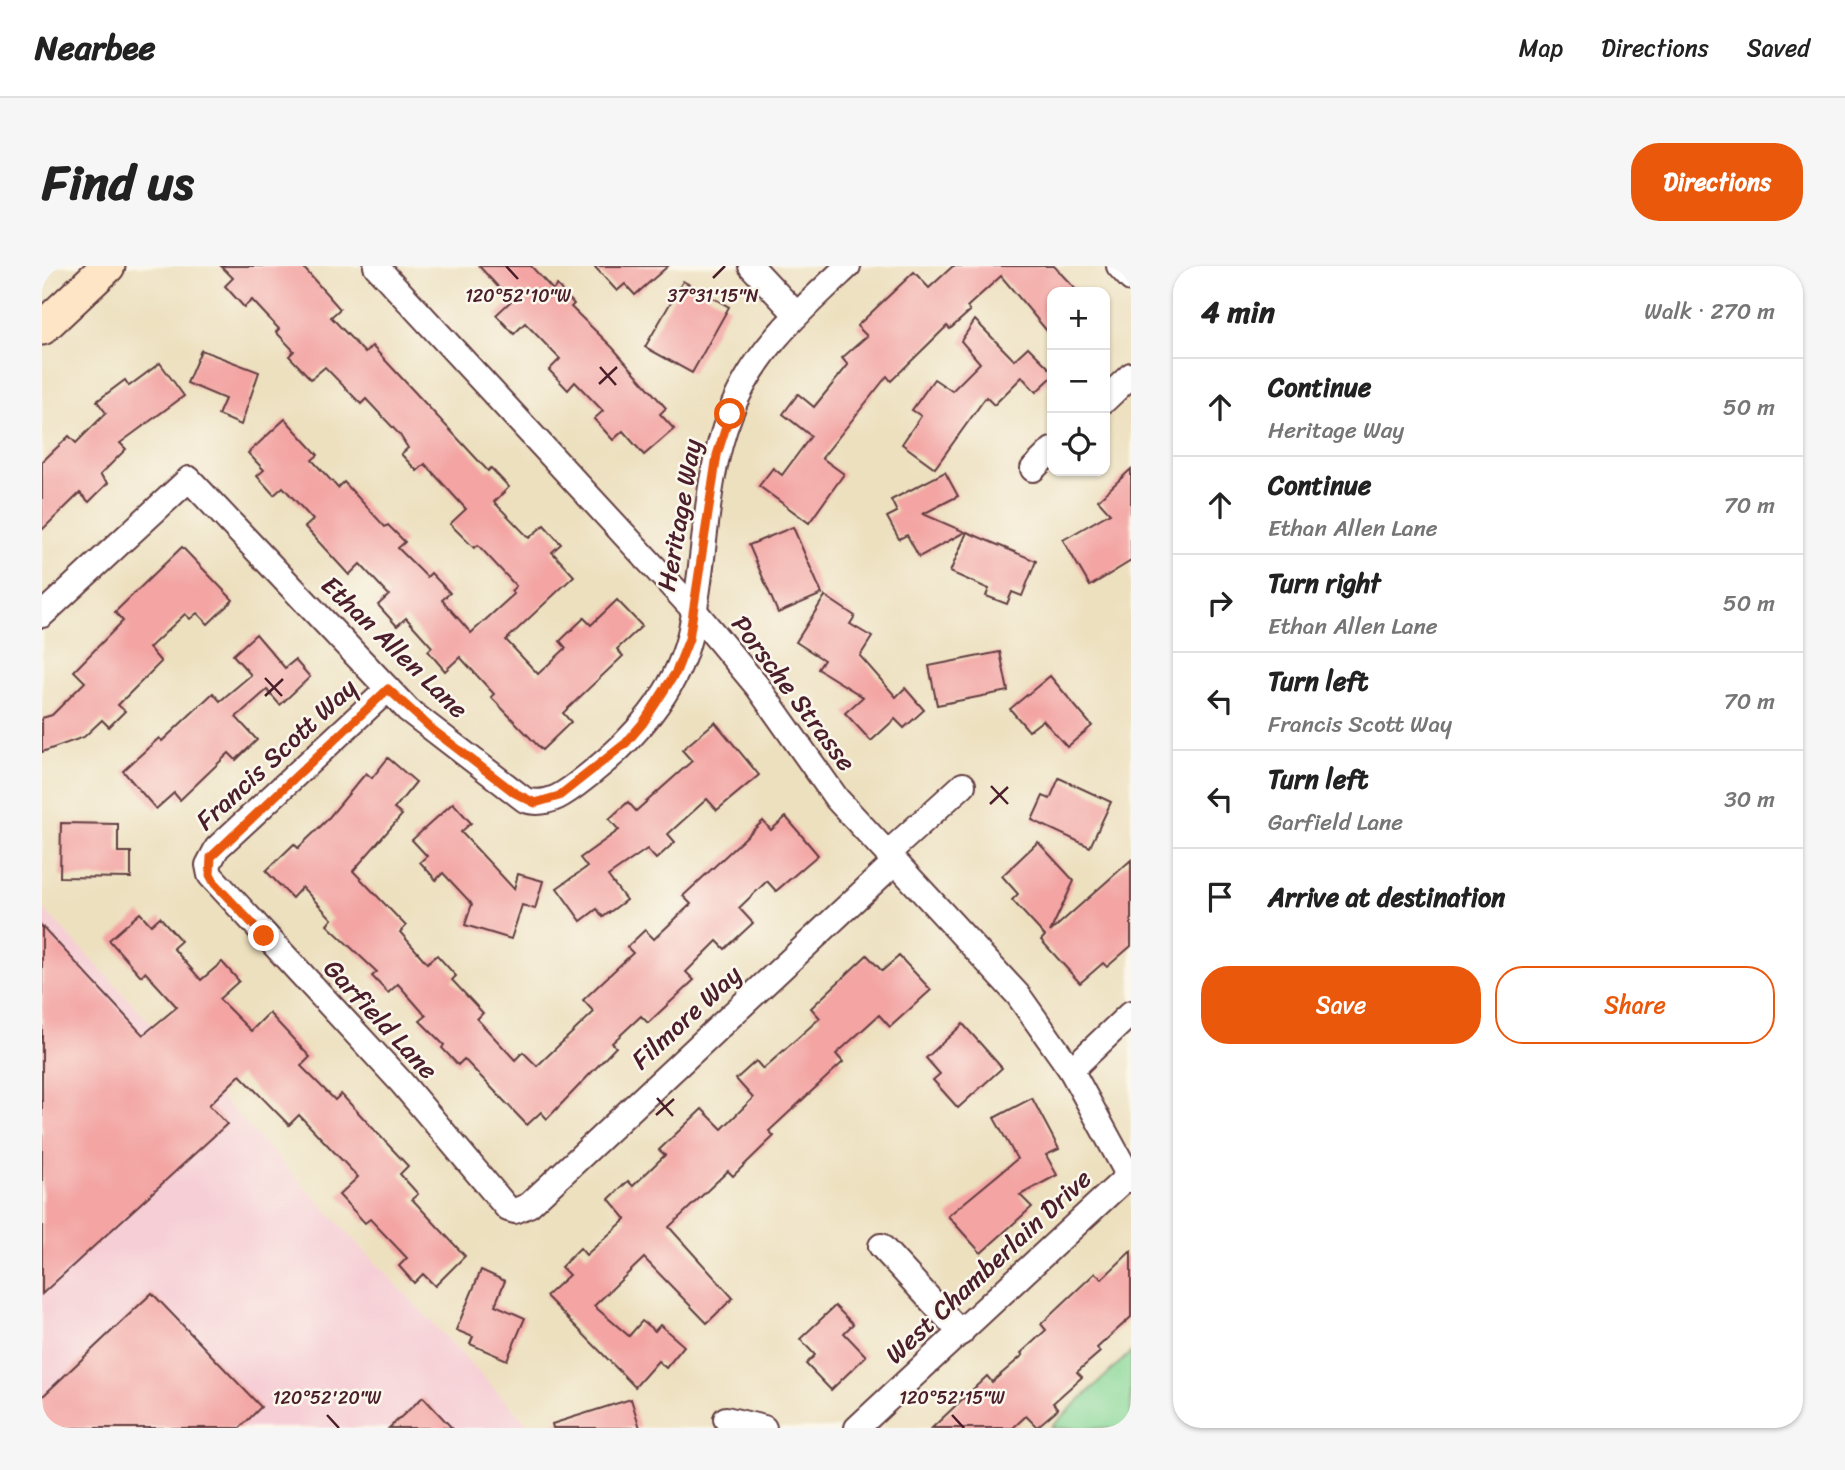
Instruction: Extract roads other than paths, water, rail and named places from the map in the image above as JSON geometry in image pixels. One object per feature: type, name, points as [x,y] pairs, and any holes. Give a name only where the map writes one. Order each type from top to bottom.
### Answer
[{"type":"main road","points":[[42,328],[108,266]]},
{"type":"street","name":"Porsche Strasse","points":[[376,266],[693,609],[757,686],[837,799],[1018,995],[1071,1070],[1130,1178]]},
{"type":"street","points":[[751,266],[796,314]]},
{"type":"street","name":"Heritage Way","points":[[693,609],[717,455],[730,414],[762,354],[796,314],[848,266]]},
{"type":"street","points":[[1119,266],[1131,279]]},
{"type":"street","points":[[1110,395],[1131,375]]},
{"type":"street","points":[[1033,469],[1047,455]]},
{"type":"street","name":"Ethan Allen Lane","points":[[42,615],[189,479],[388,689],[433,730],[515,793],[535,803],[547,802],[605,762],[643,723],[680,662],[689,639],[693,609]]},
{"type":"street","name":"Francis Scott Way","points":[[208,865],[217,849],[388,689]]},
{"type":"street","name":"Filmore Way","points":[[515,1211],[529,1205],[892,858],[963,785]]},
{"type":"street","name":"Garfield Lane","points":[[208,865],[215,884],[401,1083],[502,1204],[515,1211]]},
{"type":"street","points":[[1071,1070],[1131,1013]]},
{"type":"street","name":"West Chamberlain Drive","points":[[857,1428],[1130,1178]]},
{"type":"street","points":[[881,1246],[961,1333]]},
{"type":"street","points":[[726,1419],[764,1428]]}]
